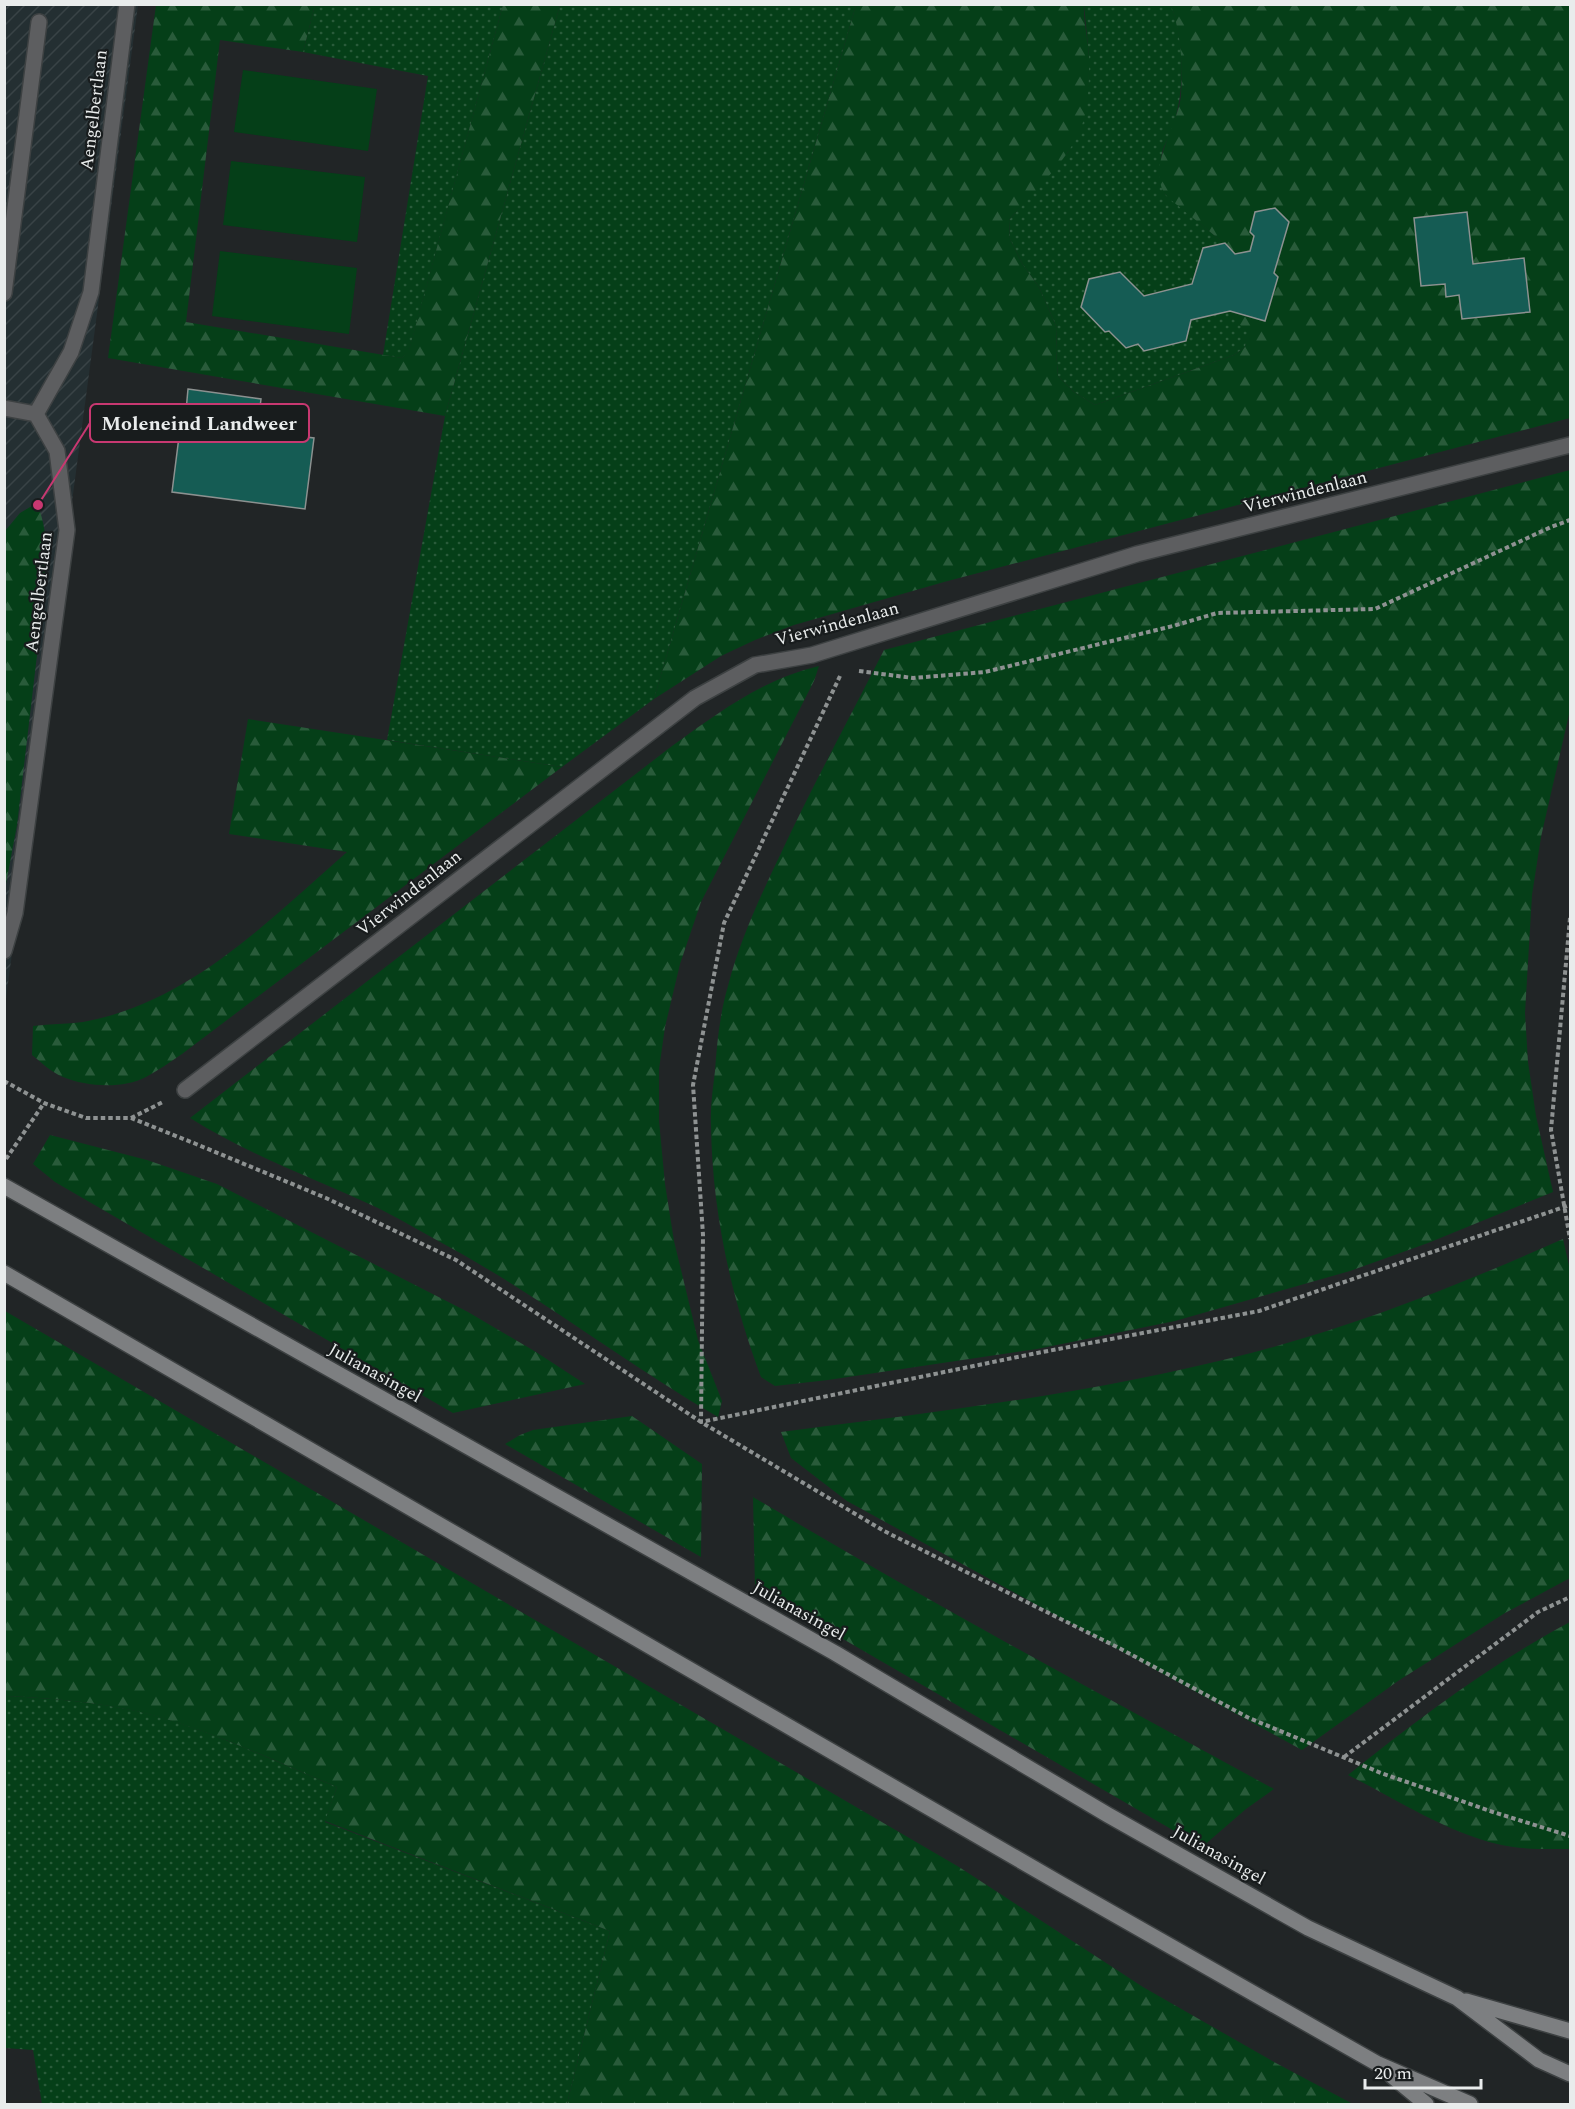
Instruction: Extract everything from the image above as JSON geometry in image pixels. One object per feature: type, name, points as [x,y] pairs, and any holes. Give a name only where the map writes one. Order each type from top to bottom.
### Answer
[{"type":"main road","name":"Julianasingel","points":[[4,1186],[835,1653],[1108,1815],[1308,1928],[1457,1998],[1539,2060],[1570,2074]]},
{"type":"main road","points":[[4,1273],[1061,1884],[1378,2064],[1470,2104]]},
{"type":"main road","points":[[1457,1998],[1570,2031]]},
{"type":"main road","points":[[1378,2064],[1426,2104]]},
{"type":"street","name":"Aengelbertlaan","points":[[4,951],[15,913],[67,530],[57,452],[36,414],[71,352],[91,292],[127,4]]},
{"type":"street","points":[[4,293],[10,210],[39,22]]},
{"type":"street","points":[[4,408],[36,414]]},
{"type":"street","name":"Vierwindenlaan","points":[[184,1090],[695,698],[755,665],[812,655],[1137,554],[1570,445]]},
{"type":"path","points":[[843,669],[912,678],[985,672],[1162,629],[1217,613],[1375,609],[1570,520]]},
{"type":"path","points":[[701,1422],[703,1235],[693,1085],[724,923],[857,641]]},
{"type":"path","points":[[1570,918],[1551,1130],[1570,1239]]},
{"type":"path","points":[[4,1081],[44,1103],[86,1119],[131,1118],[326,1198],[456,1260],[701,1422],[884,1530],[1119,1648],[1249,1718],[1381,1773],[1570,1836]]},
{"type":"path","points":[[131,1118],[184,1090]]},
{"type":"path","points":[[4,1161],[44,1103]]},
{"type":"path","points":[[701,1422],[1020,1356],[1259,1311],[1570,1205]]},
{"type":"path","points":[[1343,1757],[1538,1612],[1570,1597]]},
{"type":"shaded area","points":[[5,5],[138,5],[5,1006]]},
{"type":"green space","points":[[156,5],[315,5],[303,52],[220,40],[186,322],[402,358],[409,350],[503,5],[560,5],[445,416],[108,358]]},
{"type":"green space","points":[[315,5],[503,5],[409,351],[402,358],[383,355],[428,76],[303,52]]},
{"type":"green space","points":[[560,5],[856,5],[654,699],[562,767],[387,740],[445,416]]},
{"type":"green space","points":[[856,5],[1084,5],[1089,69],[1088,97],[1082,125],[1065,156],[1009,220],[1010,239],[1023,265],[1039,287],[1057,328],[1058,376],[1074,392],[1095,405],[1234,355],[1245,347],[1248,332],[1231,317],[1232,250],[1170,199],[1161,184],[1159,172],[1161,160],[1181,95],[1181,49],[1171,5],[1570,5],[1570,418],[944,582],[794,625],[721,656],[654,699]]},
{"type":"green space","points":[[1084,5],[1171,5],[1179,34],[1182,66],[1177,112],[1161,157],[1165,194],[1232,250],[1233,277],[1249,332],[1245,347],[1234,355],[1095,405],[1074,392],[1058,376],[1057,328],[1039,287],[1023,265],[1010,239],[1009,220],[1068,152],[1088,89],[1089,56]]},
{"type":"green space","points":[[243,70],[377,89],[368,151],[234,132]]},
{"type":"green space","points":[[231,161],[365,177],[357,242],[223,225]]},
{"type":"green space","points":[[220,251],[357,268],[349,334],[212,316]]},
{"type":"green space","points":[[1570,470],[1570,710],[1541,837],[1532,895],[1525,1013],[1528,1062],[1536,1116],[1553,1192],[1428,1243],[1350,1271],[1175,1321],[1037,1349],[828,1380],[775,1386],[761,1377],[732,1285],[715,1189],[711,1111],[721,1017],[733,969],[759,901],[807,800],[884,650]]},
{"type":"green space","points":[[37,503],[45,536],[47,570],[17,825],[5,889],[5,531],[20,513]]},
{"type":"green space","points":[[819,666],[814,681],[701,902],[680,964],[665,1027],[659,1069],[659,1121],[665,1184],[674,1241],[698,1340],[722,1401],[718,1417],[653,1377],[527,1293],[462,1254],[378,1208],[235,1144],[190,1118],[672,746],[760,688]]},
{"type":"green space","points":[[248,719],[562,767],[155,1072],[137,1081],[116,1085],[94,1085],[59,1075],[32,1055],[33,1026],[83,1022],[122,1012],[158,997],[193,978],[257,931],[347,852],[229,834]]},
{"type":"green space","points":[[50,1135],[147,1160],[217,1184],[468,1312],[585,1384],[453,1413],[55,1182],[33,1164]]},
{"type":"green space","points":[[1563,1239],[1570,1270],[1570,1578],[1505,1613],[1398,1681],[1302,1750],[847,1501],[791,1458],[781,1432],[1017,1400],[1135,1379],[1251,1353],[1331,1330],[1409,1302]]},
{"type":"green space","points":[[5,1311],[959,1867],[1143,1987],[1353,2104],[567,2104],[610,1931],[325,1821],[337,1787],[215,1736],[140,1712],[73,1701],[5,1696]]},
{"type":"green space","points":[[632,1416],[702,1464],[701,1557],[505,1444],[533,1430]]},
{"type":"green space","points":[[753,1497],[1077,1682],[1274,1789],[1246,1809],[1202,1847],[755,1588]]},
{"type":"green space","points":[[1570,1622],[1570,1849],[1516,1847],[1477,1838],[1439,1823],[1348,1775],[1401,1733],[1483,1674]]},
{"type":"green space","points":[[4,1696],[73,1701],[141,1712],[216,1736],[337,1787],[325,1822],[610,1931],[567,2104],[42,2104],[33,2050],[5,2048]]},
{"type":"building","points":[[1275,208],[1289,222],[1274,273],[1278,277],[1265,321],[1230,311],[1191,320],[1186,341],[1144,351],[1138,344],[1126,348],[1109,331],[1105,332],[1081,307],[1089,279],[1120,272],[1144,296],[1192,284],[1203,248],[1225,243],[1235,254],[1250,251],[1254,236],[1250,232],[1255,212]]},
{"type":"building","points":[[1467,212],[1473,264],[1524,258],[1530,312],[1462,319],[1459,295],[1446,297],[1445,284],[1421,286],[1414,218]]},
{"type":"building","points":[[188,389],[261,399],[257,431],[314,438],[305,509],[172,492],[181,421],[185,422]]},
{"type":"place","name":"Moleneind Landweer","points":[[38,505]]}]
